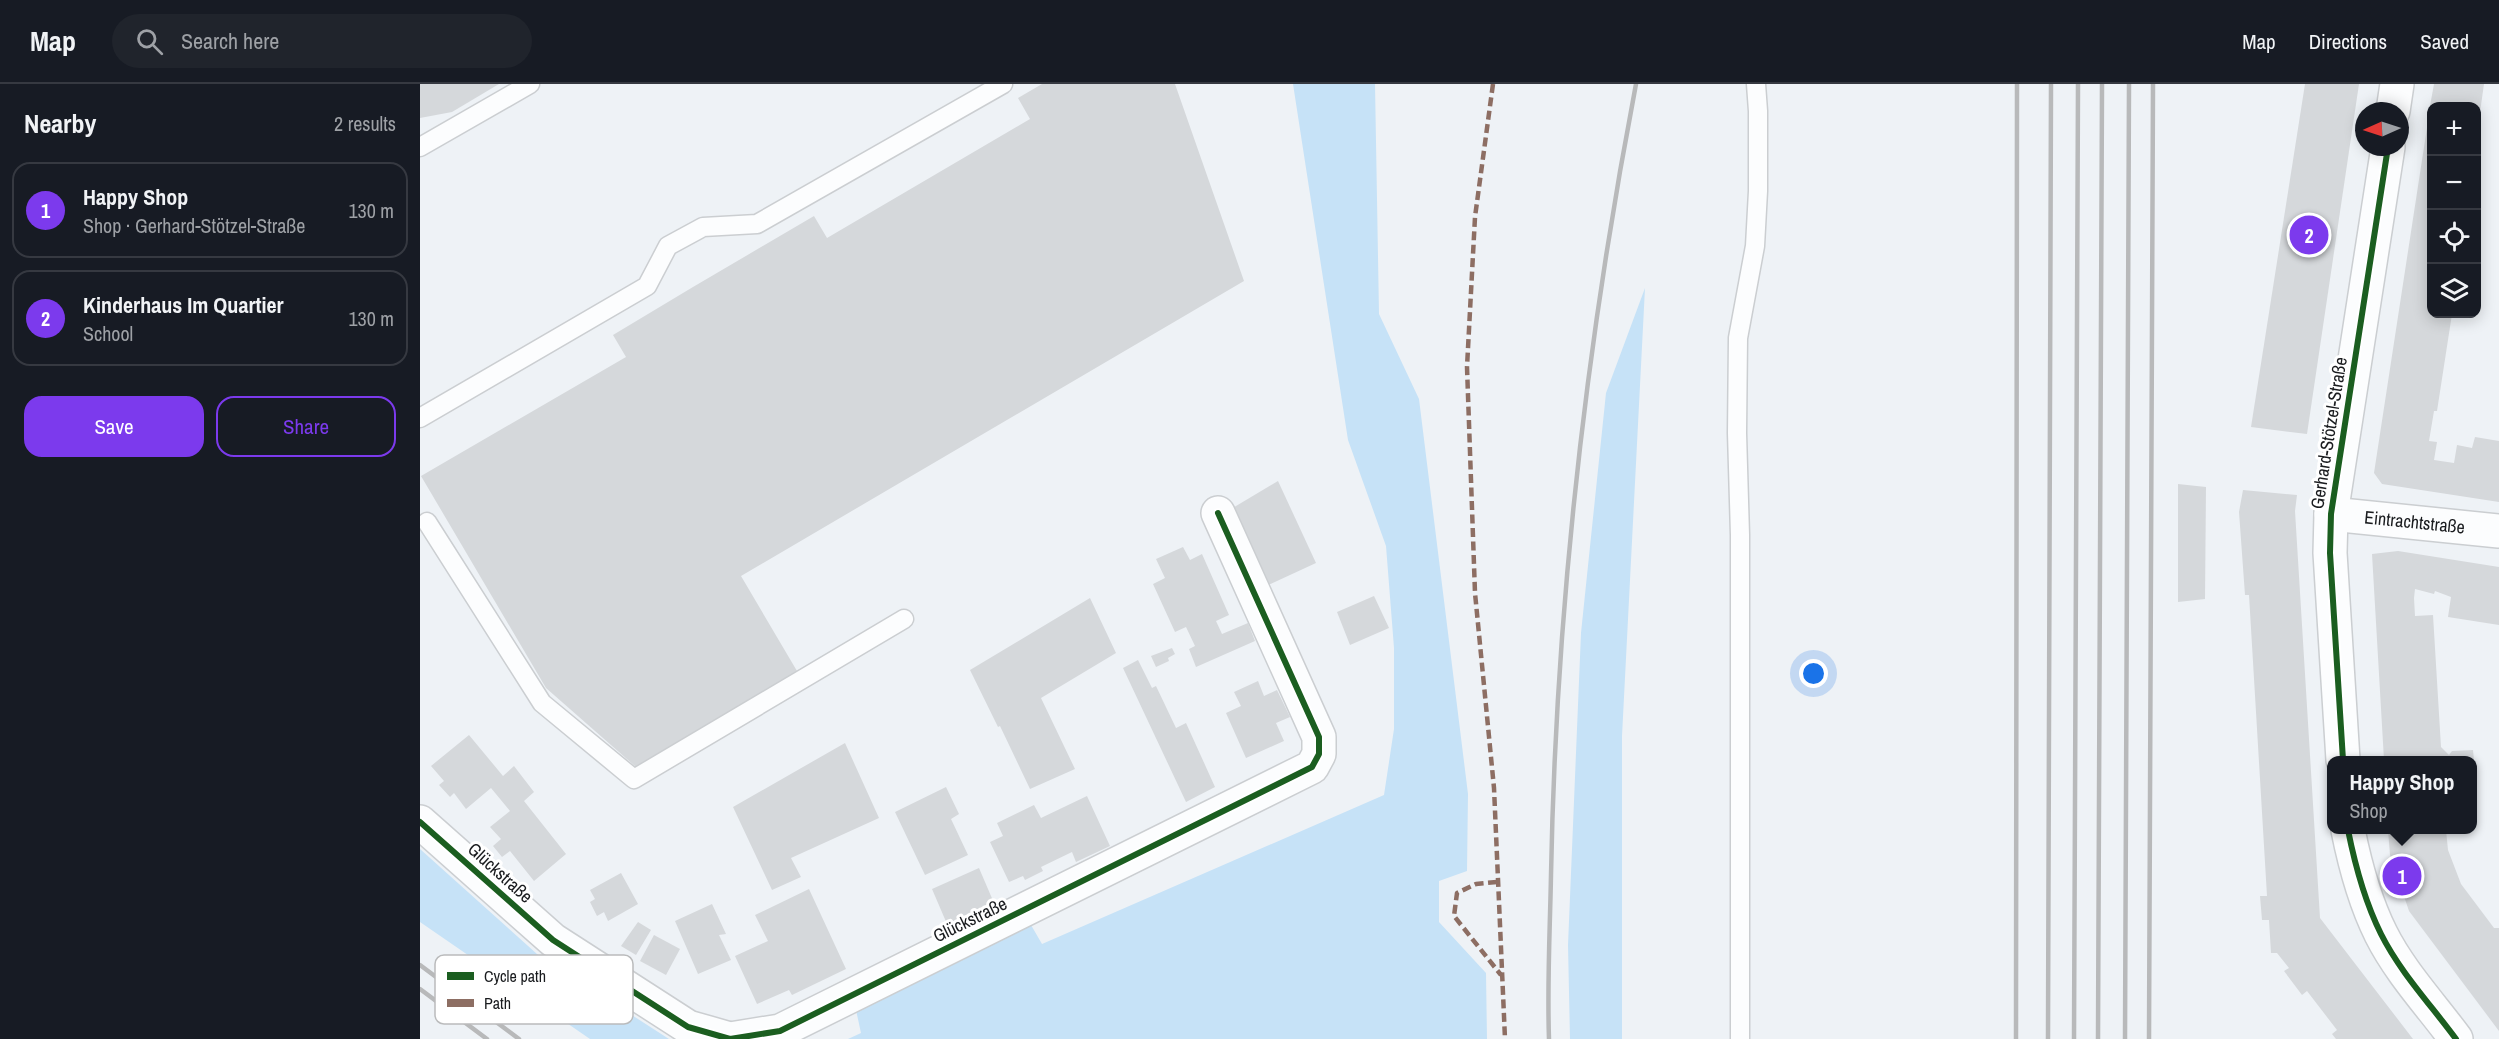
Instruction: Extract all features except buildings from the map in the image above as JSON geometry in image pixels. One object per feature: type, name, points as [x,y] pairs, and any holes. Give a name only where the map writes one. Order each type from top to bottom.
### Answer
[{"type":"street","points":[[2394,102],[2397,84]]},
{"type":"street","name":"Gerhard-Stötzel-Straße","points":[[2343,756],[2330,553],[2331,514],[2387,156]]},
{"type":"street","name":"Glückstraße","points":[[633,992],[688,1027],[730,1039],[780,1031],[1312,767],[1319,754],[1320,737],[1218,513]]},
{"type":"street","name":"Eintrachtstraße","points":[[2331,514],[2499,531]]},
{"type":"street","name":"Glückstraße","points":[[420,822],[553,940],[576,955]]},
{"type":"street","points":[[2349,834],[2355,864],[2381,934],[2456,1039]]},
{"type":"lane","points":[[420,147],[530,84]]},
{"type":"lane","points":[[420,418],[647,286],[668,246],[703,227],[756,224],[1003,84]]},
{"type":"lane","points":[[1740,1039],[1738,338],[1755,246],[1758,111],[1756,84]]},
{"type":"lane","points":[[427,522],[543,703],[634,779],[904,619]]},
{"type":"shaded area","points":[[1293,84],[1375,84],[1379,314],[1419,399],[1468,794],[1467,871],[1439,881],[1439,922],[1486,973],[1487,1039],[848,1039],[861,1033],[856,1010],[1031,925],[1042,944],[1384,795],[1394,729],[1394,648],[1386,546],[1348,440]]},
{"type":"shaded area","points":[[1645,288],[1622,736],[1622,1039],[1570,1039],[1568,945],[1581,633],[1606,393]]},
{"type":"shaded area","points":[[420,849],[539,955],[468,955],[420,922]]},
{"type":"shaded area","points":[[633,1016],[669,1039],[590,1039],[568,1024],[633,1024]]},
{"type":"railway","points":[[1549,1039],[1554,775],[1567,577],[1588,379],[1602,280],[1636,84]]},
{"type":"railway","points":[[2016,1039],[2017,84]]},
{"type":"railway","points":[[2048,1039],[2051,84]]},
{"type":"railway","points":[[2074,1039],[2078,84]]},
{"type":"railway","points":[[2098,1039],[2102,84]]},
{"type":"railway","points":[[2125,1039],[2129,84]]},
{"type":"railway","points":[[2149,1039],[2153,84]]},
{"type":"railway","points":[[420,965],[435,976]]},
{"type":"railway","points":[[420,989],[435,1000]]},
{"type":"railway","points":[[467,1024],[487,1039]]},
{"type":"railway","points":[[499,1024],[519,1039]]},
{"type":"marked path","points":[[1493,84],[1475,217],[1467,367],[1475,593],[1494,788],[1505,1039]]},
{"type":"marked path","points":[[1497,882],[1476,884],[1457,893],[1454,916],[1501,975]]},
{"type":"cycle path","points":[[2343,756],[2330,553],[2331,514],[2387,156]]},
{"type":"cycle path","points":[[633,992],[688,1027],[730,1039],[780,1031],[1312,767],[1319,754],[1319,737],[1218,513]]},
{"type":"cycle path","points":[[420,822],[553,940],[576,955]]},
{"type":"cycle path","points":[[2349,834],[2361,883],[2381,934],[2406,975],[2456,1039]]},
{"type":"place","name":"Kinderhaus Im Quartier","points":[[2309,235]]},
{"type":"place","name":"Happy Shop","points":[[2402,876]]}]
